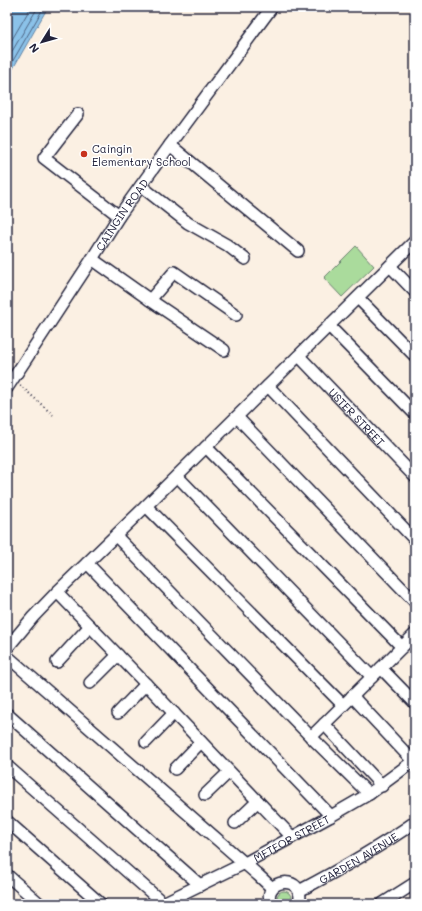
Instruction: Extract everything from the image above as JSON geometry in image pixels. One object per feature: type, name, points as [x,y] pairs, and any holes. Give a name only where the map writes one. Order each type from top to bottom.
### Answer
[{"type":"street","name":"CAINGIN ROAD","points":[[7,388],[120,216],[170,145],[272,7]]},
{"type":"street","points":[[78,114],[44,158],[120,216]]},
{"type":"street","points":[[170,145],[298,251]]},
{"type":"street","points":[[141,186],[188,223],[228,245],[245,259]]},
{"type":"street","points":[[7,648],[33,617],[57,592],[116,536],[415,241]]},
{"type":"street","points":[[92,259],[224,350]]},
{"type":"street","points":[[390,266],[415,292]]},
{"type":"street","points":[[150,300],[174,272],[236,315]]},
{"type":"street","points":[[358,298],[415,356]]},
{"type":"street","points":[[329,326],[415,414]]},
{"type":"street","name":"USTER STREET","points":[[298,356],[415,478]]},
{"type":"street","points":[[268,386],[415,540]]},
{"type":"street","points":[[237,417],[415,602]]},
{"type":"street","points":[[206,447],[410,641],[311,737]]},
{"type":"street","points":[[177,476],[372,677]]},
{"type":"street","points":[[146,506],[343,705]]},
{"type":"street","points":[[116,536],[311,737],[369,794]]},
{"type":"street","points":[[87,563],[331,816]]},
{"type":"street","points":[[57,592],[292,837]]},
{"type":"street","points":[[57,662],[90,626]]},
{"type":"street","points":[[90,683],[118,655]]},
{"type":"street","points":[[7,656],[272,888]]},
{"type":"street","points":[[381,668],[415,703]]},
{"type":"street","points":[[118,713],[146,684]]},
{"type":"street","points":[[352,696],[414,761]]},
{"type":"street","points":[[146,742],[174,713]]},
{"type":"street","points":[[7,714],[200,885]]},
{"type":"street","points":[[324,724],[382,786]]},
{"type":"street","points":[[175,769],[201,742]]},
{"type":"street","name":"METEOR STREET","points":[[162,904],[244,863],[331,816],[382,786],[414,761]]},
{"type":"street","points":[[7,766],[162,904]]},
{"type":"street","points":[[205,795],[229,772]]},
{"type":"street","points":[[235,823],[258,801]]},
{"type":"street","points":[[7,821],[101,904]]},
{"type":"street","name":"GARDEN AVENUE","points":[[299,891],[336,872],[415,822]]},
{"type":"street","points":[[7,875],[40,904]]},
{"type":"street","points":[[271,904],[269,897],[272,888],[283,882],[295,886],[299,891],[299,904]]},
{"type":"street","points":[[388,902],[415,883]]},
{"type":"path","points":[[14,378],[53,415]]},
{"type":"green space","points":[[356,246],[374,266],[342,297],[324,278]]},
{"type":"green space","points":[[284,891],[289,893],[291,898],[289,903],[284,905],[279,903],[277,898],[279,893]]},
{"type":"water","points":[[7,7],[48,7],[7,79]]},
{"type":"place","name":"Caingin Elementary School","points":[[84,154]]}]
